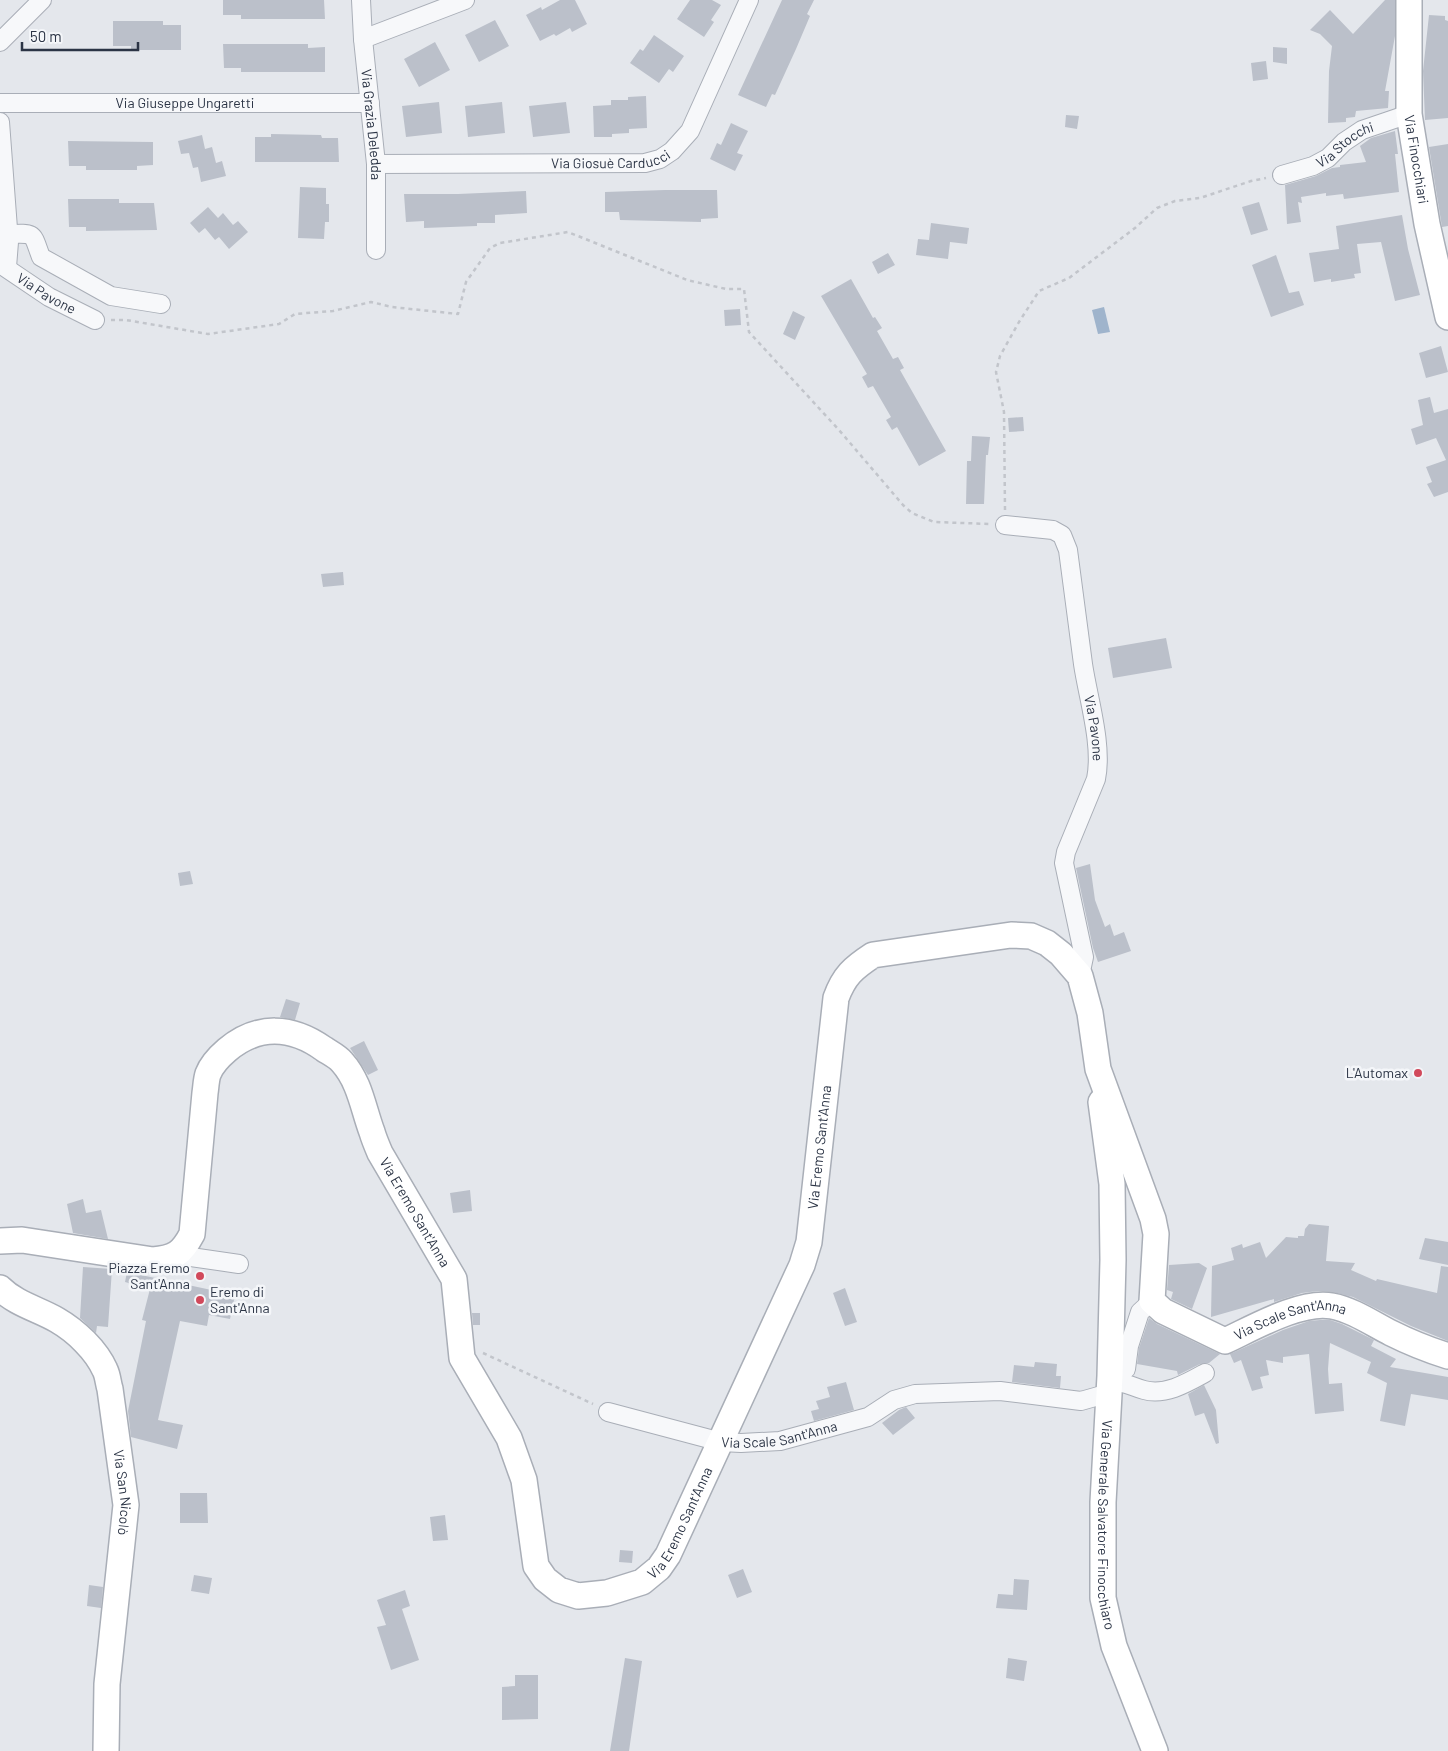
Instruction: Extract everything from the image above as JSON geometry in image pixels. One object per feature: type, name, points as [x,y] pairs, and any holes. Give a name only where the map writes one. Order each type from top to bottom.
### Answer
[{"type":"street","points":[[0,42],[42,0]]},
{"type":"street","name":"Via Grazia Deledda","points":[[361,0],[363,39],[376,164],[376,250]]},
{"type":"street","points":[[363,39],[465,0]]},
{"type":"street","name":"Via Giosuè Carducci","points":[[376,164],[644,163],[660,159],[672,151],[690,130],[749,0]]},
{"type":"street","name":"Via Finocchiari","points":[[1409,0],[1409,114],[1427,224],[1448,317]]},
{"type":"street","name":"Via Giuseppe Ungaretti","points":[[0,103],[370,103]]},
{"type":"street","name":"Via Stocchi","points":[[1282,175],[1313,166],[1328,158],[1344,142],[1362,130],[1409,114]]},
{"type":"street","points":[[0,122],[9,234],[3,266]]},
{"type":"street","points":[[9,234],[27,234],[34,237],[38,242],[41,257],[111,296],[161,304]]},
{"type":"street","name":"Via Pavone","points":[[3,266],[49,297],[95,320]]},
{"type":"street","name":"Via Pavone","points":[[1005,525],[1053,530],[1062,535],[1068,550],[1083,664],[1097,748],[1098,768],[1096,779],[1066,852],[1064,863],[1084,957],[1080,976]]},
{"type":"street","name":"Via Eremo Sant'Anna","points":[[177,1255],[186,1246],[192,1234],[208,1074],[222,1055],[239,1040],[257,1033],[274,1031],[297,1033],[314,1041],[342,1061],[352,1074],[358,1086],[380,1153],[454,1279],[462,1358],[509,1438],[524,1480],[536,1566],[545,1579],[559,1590],[578,1596],[607,1593],[642,1582],[659,1568],[668,1556],[802,1265],[809,1242],[836,998],[842,982],[859,964],[873,955],[1011,935],[1030,936],[1046,943],[1061,954],[1080,976],[1090,1013],[1098,1069],[1138,1173],[1153,1219],[1156,1234],[1152,1301]]},
{"type":"street","points":[[1098,1069],[1112,1184],[1113,1260]]},
{"type":"street","points":[[1112,1184],[1122,1174],[1138,1173],[1113,1260]]},
{"type":"street","points":[[0,1241],[22,1240],[153,1260],[163,1260],[177,1255],[239,1264]]},
{"type":"street","name":"Via Generale Salvatore Finocchiaro","points":[[1113,1260],[1115,1381],[1102,1502],[1103,1598],[1114,1646],[1155,1751]]},
{"type":"street","name":"Via San Nicolò","points":[[0,1288],[18,1302],[57,1320],[75,1333],[97,1356],[106,1372],[110,1389],[126,1505],[107,1684],[106,1751]]},
{"type":"street","points":[[1152,1301],[1140,1312],[1115,1381],[1125,1382],[1146,1391],[1169,1390],[1205,1373]]},
{"type":"street","name":"Via Scale Sant'Anna","points":[[1152,1301],[1163,1310],[1225,1341],[1272,1319],[1309,1307],[1332,1306],[1356,1315],[1402,1338],[1448,1356]]},
{"type":"street","name":"Via Scale Sant'Anna","points":[[608,1412],[721,1442],[780,1441],[868,1417],[894,1400],[915,1394],[1000,1392],[1080,1401],[1115,1381]]},
{"type":"path","points":[[95,320],[126,320],[208,334],[279,324],[295,314],[333,311],[371,302],[392,307],[458,314],[466,282],[490,248],[500,243],[568,232],[687,280],[726,289],[744,288],[749,332],[839,430],[903,505],[912,513],[934,522],[1005,525],[1004,412],[996,372],[1000,356],[1039,291],[1069,278],[1135,228],[1157,208],[1174,201],[1200,198],[1251,181],[1282,175]]},
{"type":"path","points":[[460,1343],[608,1412]]},
{"type":"water","points":[[1104,307],[1110,332],[1098,334],[1092,310]]},
{"type":"building","points":[[223,0],[324,0],[325,19],[241,19],[241,15],[223,15]]},
{"type":"building","points":[[560,0],[575,0],[587,24],[572,32],[570,28],[556,36],[554,34],[540,41],[526,15],[541,7],[542,10]]},
{"type":"building","points":[[690,0],[712,0],[721,5],[711,20],[714,22],[704,37],[677,19]]},
{"type":"building","points":[[782,0],[814,0],[807,14],[810,16],[796,49],[775,95],[772,94],[766,107],[738,95]]},
{"type":"building","points":[[1385,0],[1395,0],[1395,36],[1385,91],[1389,91],[1388,108],[1356,111],[1355,117],[1346,118],[1346,122],[1328,123],[1329,71],[1332,46],[1320,34],[1310,30],[1330,10],[1353,34]]},
{"type":"building","points":[[1429,15],[1445,16],[1445,20],[1448,21],[1448,118],[1425,120],[1423,71]]},
{"type":"building","points":[[495,20],[509,46],[479,62],[465,35]]},
{"type":"building","points":[[113,21],[163,21],[163,25],[181,25],[181,50],[131,50],[131,46],[113,46]]},
{"type":"building","points":[[654,35],[684,56],[673,72],[669,69],[659,83],[630,63],[640,49],[643,51]]},
{"type":"building","points":[[435,42],[450,70],[419,87],[404,59]]},
{"type":"building","points":[[223,44],[308,44],[308,48],[325,47],[325,72],[241,72],[241,68],[224,68]]},
{"type":"building","points":[[1273,47],[1287,48],[1287,64],[1273,62]]},
{"type":"building","points":[[1266,61],[1268,79],[1253,81],[1251,63]]},
{"type":"building","points":[[646,96],[647,128],[629,129],[629,133],[612,134],[612,137],[594,137],[593,106],[611,105],[611,100],[628,100],[628,97]]},
{"type":"building","points":[[439,102],[442,133],[406,137],[402,106]]},
{"type":"building","points":[[502,102],[505,133],[468,137],[465,106]]},
{"type":"building","points":[[566,102],[570,133],[533,137],[529,106]]},
{"type":"building","points":[[1066,115],[1079,116],[1077,129],[1065,127]]},
{"type":"building","points":[[731,123],[748,131],[737,153],[743,155],[735,171],[710,159],[717,143],[721,145]]},
{"type":"building","points":[[1395,131],[1398,154],[1395,154],[1399,192],[1344,199],[1343,194],[1326,196],[1326,193],[1301,197],[1302,203],[1298,202],[1301,222],[1287,224],[1285,185],[1316,176],[1332,168],[1340,167],[1340,165],[1366,162],[1360,146],[1371,138]]},
{"type":"building","points":[[271,134],[321,135],[322,138],[338,138],[339,162],[255,162],[255,137],[271,137]]},
{"type":"building","points":[[202,135],[205,149],[212,147],[216,163],[222,161],[226,176],[201,182],[198,167],[193,168],[189,153],[181,154],[178,141]]},
{"type":"building","points":[[68,141],[153,142],[153,165],[137,166],[137,170],[86,170],[86,166],[69,166]]},
{"type":"building","points":[[1448,144],[1448,226],[1442,227],[1429,147]]},
{"type":"building","points":[[300,187],[326,188],[326,204],[329,204],[329,222],[325,222],[324,239],[298,238]]},
{"type":"building","points":[[717,190],[718,218],[701,219],[701,222],[620,220],[619,212],[605,212],[605,192]]},
{"type":"building","points":[[526,191],[527,213],[495,215],[495,223],[477,223],[477,226],[424,228],[424,221],[406,222],[404,194]]},
{"type":"building","points":[[68,199],[119,199],[119,203],[154,203],[157,230],[86,231],[86,227],[69,227]]},
{"type":"building","points":[[1259,202],[1268,230],[1251,235],[1242,207]]},
{"type":"building","points":[[208,207],[218,218],[223,213],[233,225],[238,221],[248,232],[229,249],[219,237],[215,240],[205,228],[199,233],[190,223]]},
{"type":"building","points":[[1402,215],[1408,249],[1420,295],[1395,301],[1381,242],[1357,244],[1361,273],[1354,274],[1355,278],[1331,282],[1331,279],[1314,282],[1309,253],[1339,249],[1336,226]]},
{"type":"building","points":[[931,223],[969,228],[967,244],[950,242],[948,259],[916,255],[918,239],[929,240]]},
{"type":"building","points":[[888,253],[895,265],[878,274],[872,262]]},
{"type":"building","points":[[1276,255],[1289,293],[1299,291],[1304,305],[1271,317],[1252,265]]},
{"type":"building","points":[[851,279],[873,318],[875,317],[882,328],[877,331],[893,359],[898,357],[904,368],[900,370],[946,451],[919,466],[897,427],[892,430],[886,420],[891,417],[873,386],[868,388],[862,377],[867,374],[821,296]]},
{"type":"building","points":[[740,309],[741,325],[725,326],[724,310]]},
{"type":"building","points":[[793,311],[805,317],[795,340],[783,334]]},
{"type":"building","points":[[1441,346],[1448,372],[1426,378],[1419,353]]},
{"type":"building","points":[[1430,397],[1434,413],[1448,409],[1448,492],[1434,497],[1427,484],[1432,482],[1426,467],[1446,460],[1436,438],[1416,445],[1411,429],[1423,425],[1418,400]]},
{"type":"building","points":[[1023,417],[1024,431],[1009,432],[1008,418]]},
{"type":"building","points":[[972,436],[990,437],[988,455],[986,455],[984,504],[966,504],[967,461],[971,461]]},
{"type":"building","points":[[343,572],[344,585],[323,587],[321,574]]},
{"type":"building","points":[[1166,638],[1172,668],[1113,678],[1108,648]]},
{"type":"building","points":[[1090,864],[1095,900],[1105,927],[1110,924],[1114,936],[1124,932],[1131,951],[1098,962],[1093,948],[1076,868]]},
{"type":"building","points":[[190,871],[193,884],[180,886],[178,873]]},
{"type":"building","points":[[286,999],[300,1003],[295,1020],[280,1017]]},
{"type":"building","points":[[364,1041],[378,1070],[368,1075],[350,1048]]},
{"type":"building","points":[[470,1190],[472,1211],[453,1213],[450,1193]]},
{"type":"building","points":[[83,1199],[86,1213],[101,1210],[108,1239],[73,1233],[67,1204]]},
{"type":"building","points":[[1309,1224],[1329,1226],[1326,1261],[1355,1263],[1351,1270],[1376,1281],[1377,1279],[1437,1293],[1441,1266],[1448,1267],[1448,1341],[1411,1326],[1353,1297],[1333,1292],[1302,1293],[1274,1302],[1274,1299],[1211,1317],[1212,1266],[1234,1260],[1231,1248],[1242,1244],[1243,1248],[1260,1242],[1266,1258],[1286,1237],[1298,1238],[1298,1236],[1304,1236],[1305,1229]]},
{"type":"building","points":[[1425,1238],[1448,1242],[1448,1265],[1419,1259]]},
{"type":"building","points":[[1199,1263],[1207,1268],[1192,1309],[1171,1299],[1173,1292],[1167,1290],[1169,1265]]},
{"type":"building","points":[[83,1267],[112,1269],[108,1327],[97,1326],[96,1333],[80,1318]]},
{"type":"building","points":[[127,1272],[235,1295],[230,1319],[209,1315],[207,1326],[180,1321],[158,1420],[183,1425],[177,1449],[131,1437],[128,1411],[146,1321],[142,1320],[150,1289],[125,1282]]},
{"type":"building","points":[[845,1288],[857,1322],[845,1326],[833,1293]]},
{"type":"building","points":[[472,1313],[480,1313],[480,1325],[473,1325]]},
{"type":"building","points":[[1149,1318],[1157,1324],[1220,1354],[1209,1363],[1200,1364],[1178,1375],[1177,1371],[1137,1364],[1139,1348]]},
{"type":"building","points":[[1330,1320],[1342,1324],[1374,1340],[1371,1346],[1396,1359],[1390,1367],[1448,1377],[1448,1400],[1411,1394],[1405,1426],[1380,1421],[1387,1383],[1367,1373],[1371,1362],[1330,1343],[1329,1384],[1342,1383],[1344,1411],[1315,1414],[1309,1354],[1283,1357],[1283,1363],[1266,1360],[1269,1375],[1260,1377],[1263,1388],[1252,1391],[1241,1360],[1234,1363],[1230,1354],[1283,1330],[1309,1321]]},
{"type":"building","points":[[1035,1362],[1057,1364],[1056,1376],[1061,1376],[1060,1388],[1012,1382],[1014,1365],[1034,1367]]},
{"type":"building","points":[[846,1382],[854,1410],[814,1421],[811,1411],[819,1409],[816,1401],[830,1397],[827,1387]]},
{"type":"building","points":[[1204,1385],[1216,1410],[1219,1443],[1216,1444],[1204,1413],[1195,1416],[1188,1394]]},
{"type":"building","points":[[906,1407],[915,1418],[893,1435],[882,1423]]},
{"type":"building","points":[[180,1493],[207,1493],[208,1523],[180,1523]]},
{"type":"building","points":[[445,1515],[448,1540],[433,1541],[430,1517]]},
{"type":"building","points":[[620,1550],[633,1551],[632,1563],[619,1562]]},
{"type":"building","points":[[743,1569],[752,1592],[737,1598],[728,1575]]},
{"type":"building","points":[[194,1575],[212,1578],[209,1594],[191,1591]]},
{"type":"building","points":[[1014,1579],[1029,1580],[1027,1610],[996,1608],[998,1594],[1013,1595]]},
{"type":"building","points":[[89,1585],[103,1587],[101,1608],[87,1606]]},
{"type":"building","points":[[405,1590],[410,1606],[402,1609],[419,1660],[391,1670],[377,1627],[386,1625],[377,1600]]},
{"type":"building","points":[[625,1658],[642,1661],[629,1751],[610,1751]]},
{"type":"building","points":[[1008,1658],[1027,1661],[1024,1681],[1006,1678]]},
{"type":"building","points":[[515,1675],[538,1675],[538,1719],[502,1720],[502,1687],[515,1686]]},
{"type":"place","name":"L'Automax","points":[[1418,1073]]},
{"type":"place","name":"Piazza Eremo Sant'Anna","points":[[200,1276]]},
{"type":"place","name":"Eremo di Sant'Anna","points":[[200,1300]]}]
